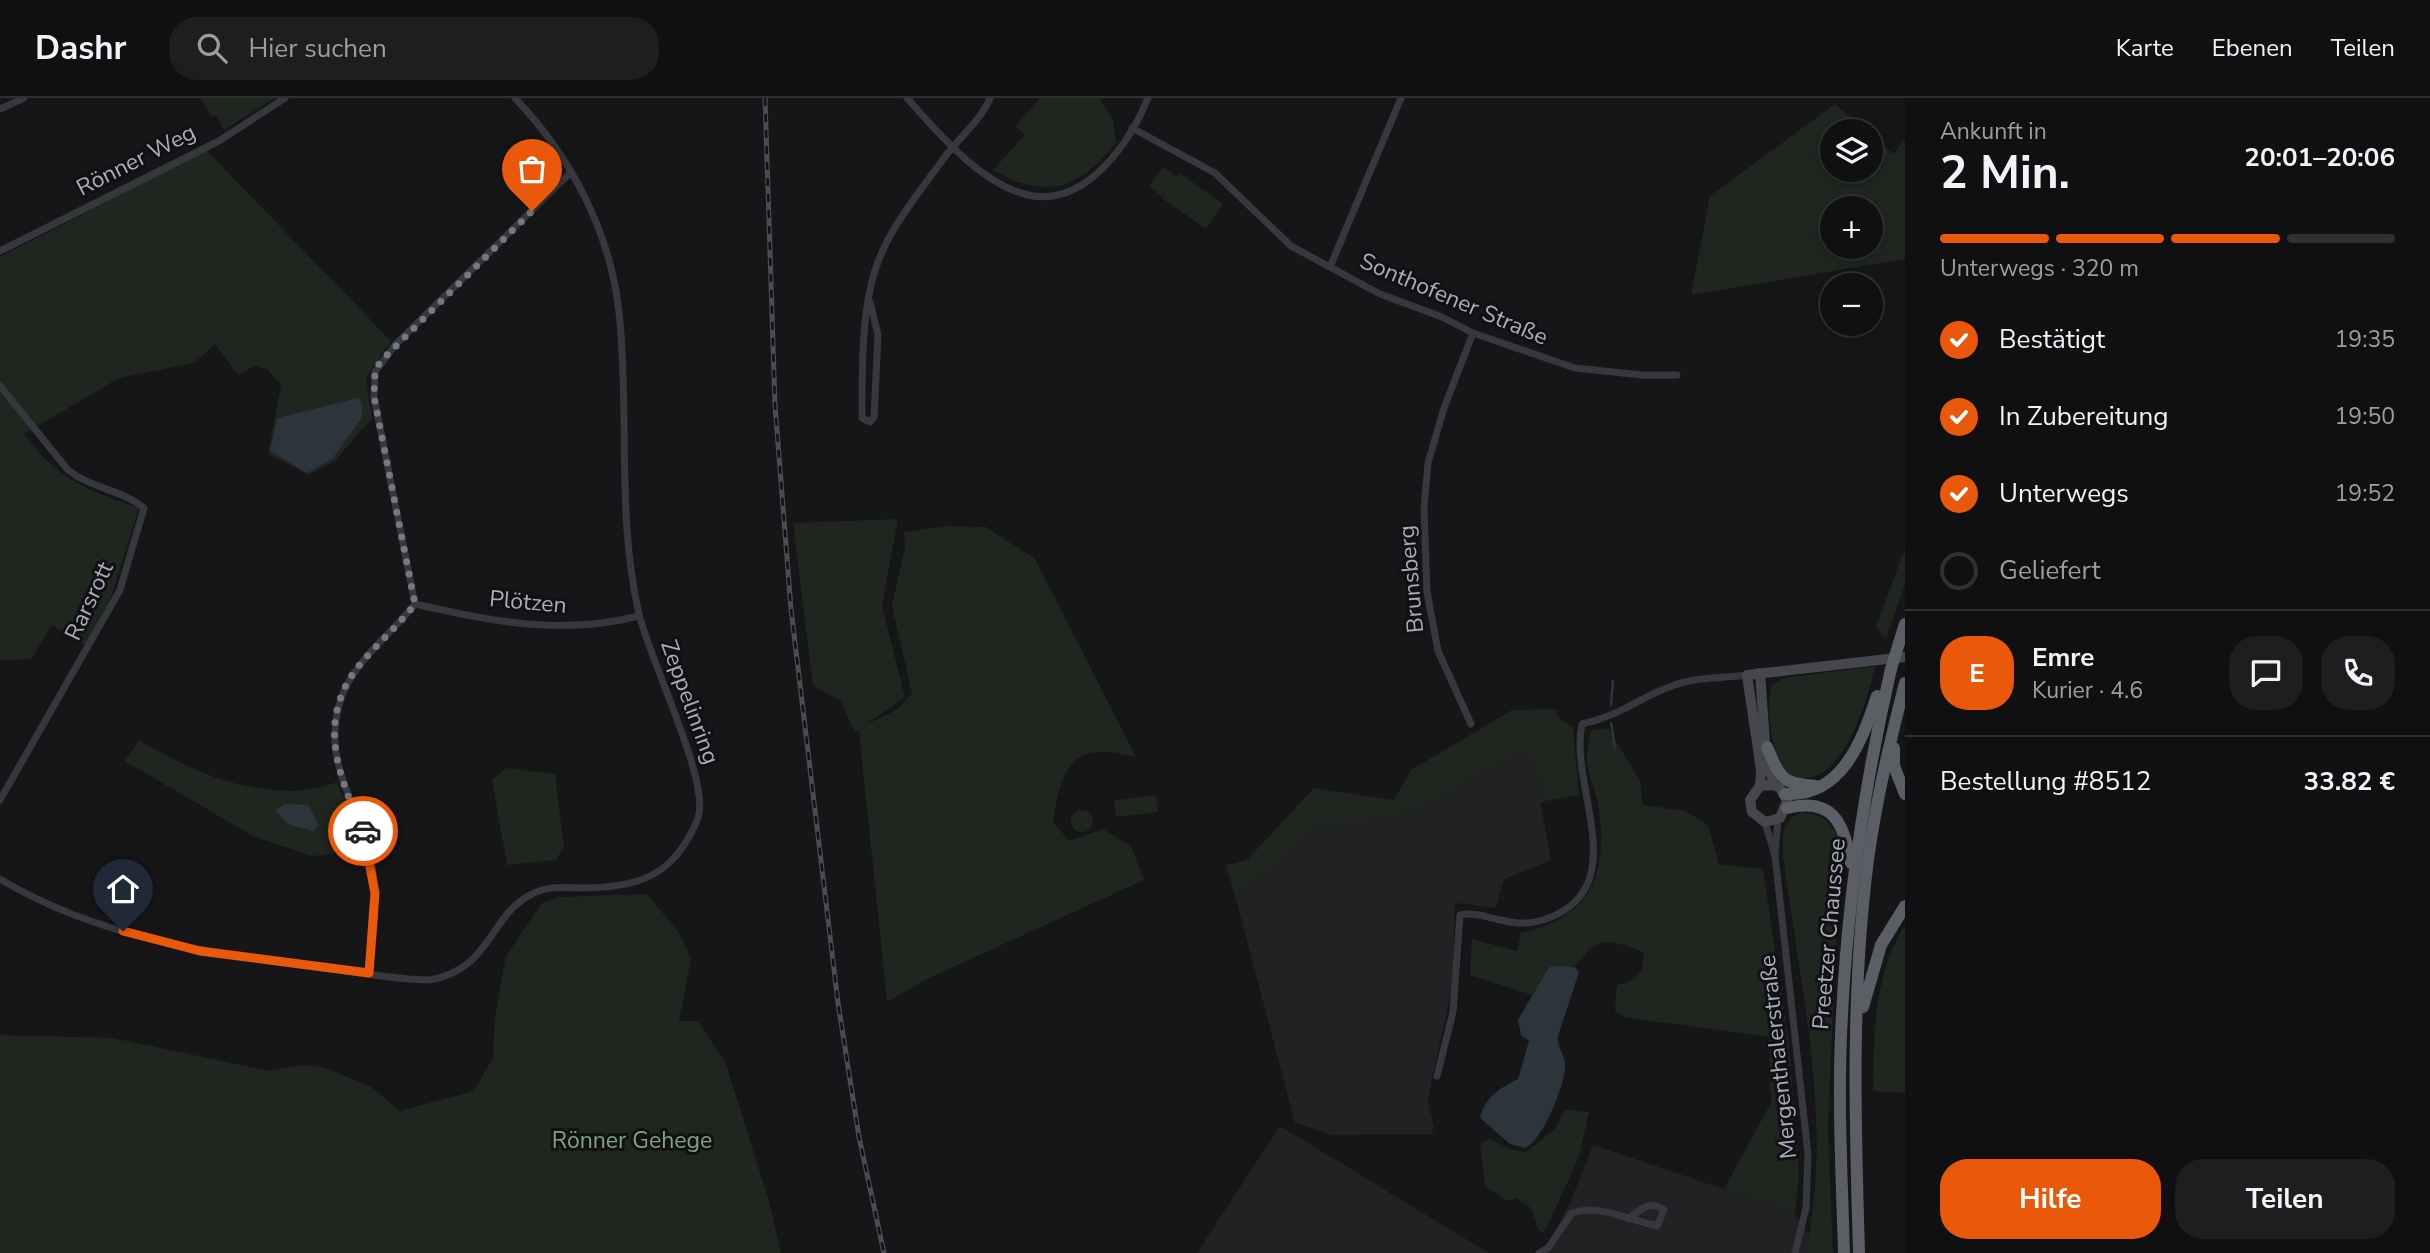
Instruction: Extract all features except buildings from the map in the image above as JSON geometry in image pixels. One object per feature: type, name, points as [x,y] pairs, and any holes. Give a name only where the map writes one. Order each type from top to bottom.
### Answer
[{"type":"highway","name":"Preetzer Chaussee","points":[[1844,1253],[1841,1035],[1853,875],[1864,796],[1891,669],[1905,624]]},
{"type":"highway","points":[[1786,801],[1820,786],[1842,772],[1859,746],[1883,678],[1891,669]]},
{"type":"highway","name":"Preetzer Chaussee","points":[[1859,1253],[1856,1031],[1868,859],[1883,771],[1905,683]]},
{"type":"highway","points":[[1900,703],[1893,750],[1898,779],[1905,794]]},
{"type":"highway","points":[[1767,747],[1783,778],[1799,786],[1820,786]]},
{"type":"highway","points":[[1786,801],[1812,805],[1837,818],[1845,834],[1853,875]]},
{"type":"highway","points":[[1856,1031],[1874,961],[1905,906]]},
{"type":"main road","points":[[1760,786],[1761,770],[1747,675],[1905,657]]},
{"type":"main road","points":[[1760,673],[1768,769],[1774,785],[1786,801],[1778,819],[1765,822],[1756,817],[1750,806],[1751,794],[1760,786],[1774,785]]},
{"type":"street","points":[[0,109],[24,98]]},
{"type":"street","name":"Rönner Weg","points":[[0,251],[219,141],[285,98]]},
{"type":"street","name":"Zeppelinring","points":[[0,879],[51,906],[147,939],[212,953],[420,980],[453,974],[473,961],[516,905],[531,894],[556,887],[612,888],[634,884],[662,870],[680,851],[699,815],[699,782],[658,676],[639,616],[626,521],[619,310],[611,267],[599,228],[571,172],[549,138],[515,98]]},
{"type":"street","points":[[906,98],[951,147],[1006,186],[1032,196],[1050,195],[1084,183],[1102,170],[1132,128],[1148,98]]},
{"type":"street","points":[[870,302],[878,335],[874,417],[870,422],[862,418],[870,302],[875,271],[892,232],[951,147],[990,98]]},
{"type":"street","points":[[1330,267],[1401,98]]},
{"type":"street","name":"Sonthofener Straße","points":[[1132,128],[1215,173],[1292,246],[1380,294],[1473,332],[1575,368],[1642,376],[1677,375]]},
{"type":"street","points":[[369,973],[375,918],[372,868],[363,831],[337,770],[334,732],[337,711],[355,672],[415,604],[374,397],[375,372],[395,345],[571,172]]},
{"type":"street","name":"Brunsberg","points":[[1471,724],[1438,651],[1427,592],[1424,508],[1428,463],[1444,408],[1473,332]]},
{"type":"street","name":"Rarsrott","points":[[0,386],[68,470],[81,481],[134,500],[144,508],[121,590],[0,800]]},
{"type":"street","name":"Plötzen","points":[[415,604],[534,627],[578,625],[639,616]]},
{"type":"street","points":[[1437,1076],[1453,1012],[1460,915],[1468,914],[1514,924],[1545,920],[1570,905],[1589,879],[1593,823],[1580,766],[1582,724],[1611,718],[1651,694],[1676,684],[1747,675]]},
{"type":"street","name":"Mergenthalerstraße","points":[[1775,856],[1778,819]]},
{"type":"street","name":"Mergenthalerstraße","points":[[1765,822],[1775,856],[1808,1154],[1806,1208],[1795,1253]]},
{"type":"street","points":[[1539,1253],[1548,1248],[1572,1213],[1593,1209],[1628,1219],[1657,1226],[1664,1210],[1657,1205],[1650,1205],[1628,1219]]},
{"type":"shaded area","points":[[359,398],[363,407],[361,419],[332,459],[307,473],[270,451],[277,418]]},
{"type":"shaded area","points":[[1526,749],[1538,771],[1540,802],[1551,860],[1504,879],[1496,908],[1455,903],[1453,984],[1428,1103],[1434,1127],[1431,1134],[1332,1135],[1295,1123],[1236,899],[1320,824],[1376,822],[1424,806]]},
{"type":"shaded area","points":[[284,804],[308,805],[319,825],[313,831],[288,824],[275,811]]},
{"type":"shaded area","points":[[1549,967],[1575,967],[1579,972],[1558,1036],[1565,1063],[1564,1076],[1545,1124],[1539,1135],[1525,1148],[1510,1144],[1480,1118],[1494,1094],[1518,1079],[1529,1041],[1521,1035],[1518,1020]]},
{"type":"shaded area","points":[[1280,1126],[1489,1253],[1197,1253]]},
{"type":"shaded area","points":[[1593,1145],[1795,1213],[1820,1253],[1537,1253],[1548,1243],[1570,1203]]},
{"type":"green space","points":[[201,98],[275,98],[224,130],[216,115],[211,117]]},
{"type":"green space","points":[[1040,98],[1099,98],[1113,119],[1116,143],[1088,171],[1075,180],[1060,185],[1029,185],[993,170],[1025,135],[1016,126]]},
{"type":"green space","points":[[1835,104],[1853,119],[1820,119],[1820,182],[1883,182],[1883,145],[1894,154],[1905,139],[1905,259],[1691,295],[1710,196]]},
{"type":"green space","points":[[206,150],[391,341],[366,377],[372,418],[335,461],[309,475],[268,454],[281,385],[268,370],[255,366],[238,375],[215,344],[194,363],[119,378],[24,434],[48,462],[74,481],[139,508],[111,597],[85,646],[52,625],[31,659],[0,660],[0,257]],"holes":[[[311,411],[361,419],[350,432],[277,418]]]},
{"type":"green space","points":[[1163,167],[1177,176],[1180,173],[1223,204],[1206,229],[1162,198],[1171,185],[1162,196],[1149,186]]},
{"type":"green space","points":[[898,519],[882,606],[905,697],[865,725],[898,709],[912,693],[892,606],[905,547],[904,532],[945,526],[986,527],[1035,559],[1136,757],[1097,752],[1085,754],[1076,760],[1069,768],[1060,788],[1053,821],[1069,841],[1103,829],[1131,846],[1144,880],[929,978],[887,1002],[859,730],[855,732],[840,700],[813,686],[793,523]]},
{"type":"green space","points":[[1905,548],[1905,584],[1886,639],[1876,627]]},
{"type":"green space","points":[[1875,666],[1867,697],[1852,735],[1831,766],[1817,775],[1802,778],[1782,770],[1771,728],[1769,705],[1772,684],[1784,678]]},
{"type":"green space","points":[[1556,709],[1558,717],[1573,728],[1579,795],[1540,802],[1538,771],[1525,750],[1424,806],[1376,822],[1320,824],[1236,899],[1226,865],[1247,860],[1314,788],[1394,800],[1411,770],[1512,710]]},
{"type":"green space","points":[[1608,728],[1640,781],[1643,805],[1685,811],[1708,825],[1719,864],[1763,869],[1788,1037],[1799,1175],[1795,1213],[1724,1189],[1771,1103],[1769,1037],[1624,1017],[1615,1011],[1617,985],[1630,981],[1641,972],[1644,952],[1621,944],[1598,944],[1583,956],[1575,967],[1549,967],[1533,995],[1470,975],[1472,939],[1517,951],[1521,933],[1545,926],[1565,916],[1579,904],[1590,889],[1601,851],[1601,828],[1587,750],[1591,730]]},
{"type":"green space","points":[[139,740],[209,775],[260,789],[312,789],[337,782],[358,833],[362,852],[311,856],[253,836],[125,761]]},
{"type":"green space","points":[[506,768],[555,774],[564,847],[556,860],[507,865],[492,780]]},
{"type":"green space","points":[[1156,795],[1158,812],[1116,817],[1114,800]]},
{"type":"green space","points":[[1082,810],[1090,813],[1093,821],[1090,829],[1082,832],[1074,829],[1071,821],[1074,813]]},
{"type":"green space","points":[[1800,813],[1825,820],[1840,841],[1828,1128],[1833,1253],[1805,1253],[1813,1204],[1815,1104],[1805,1004],[1783,855],[1786,825]]},
{"type":"green space","name":"Rönner Gehege","points":[[647,894],[680,934],[691,959],[679,1021],[698,1021],[726,1064],[769,1201],[781,1253],[0,1253],[0,1035],[113,1038],[269,1071],[302,1065],[323,1067],[370,1086],[400,1111],[474,1091],[493,1057],[495,1016],[506,956],[542,903],[560,897]]},
{"type":"green space","points":[[1905,925],[1905,1093],[1873,1091],[1875,1027],[1881,984],[1894,944]]},
{"type":"green space","points":[[1565,1109],[1589,1112],[1579,1157],[1544,1233],[1538,1230],[1531,1208],[1516,1198],[1506,1201],[1485,1186],[1480,1145],[1490,1138],[1509,1149],[1526,1152],[1555,1129]]},
{"type":"waterway","points":[[1611,705],[1613,681]]},
{"type":"waterway","points":[[1611,723],[1615,748]]},
{"type":"railway","points":[[765,98],[775,405],[791,609],[838,1003],[859,1137],[884,1253]]},
{"type":"way so far","points":[[363,831],[337,770],[334,732],[337,711],[355,672],[415,604],[374,397],[375,372],[395,345],[532,211]]},
{"type":"route","points":[[123,931],[200,951],[369,973],[375,893],[363,831]]}]
